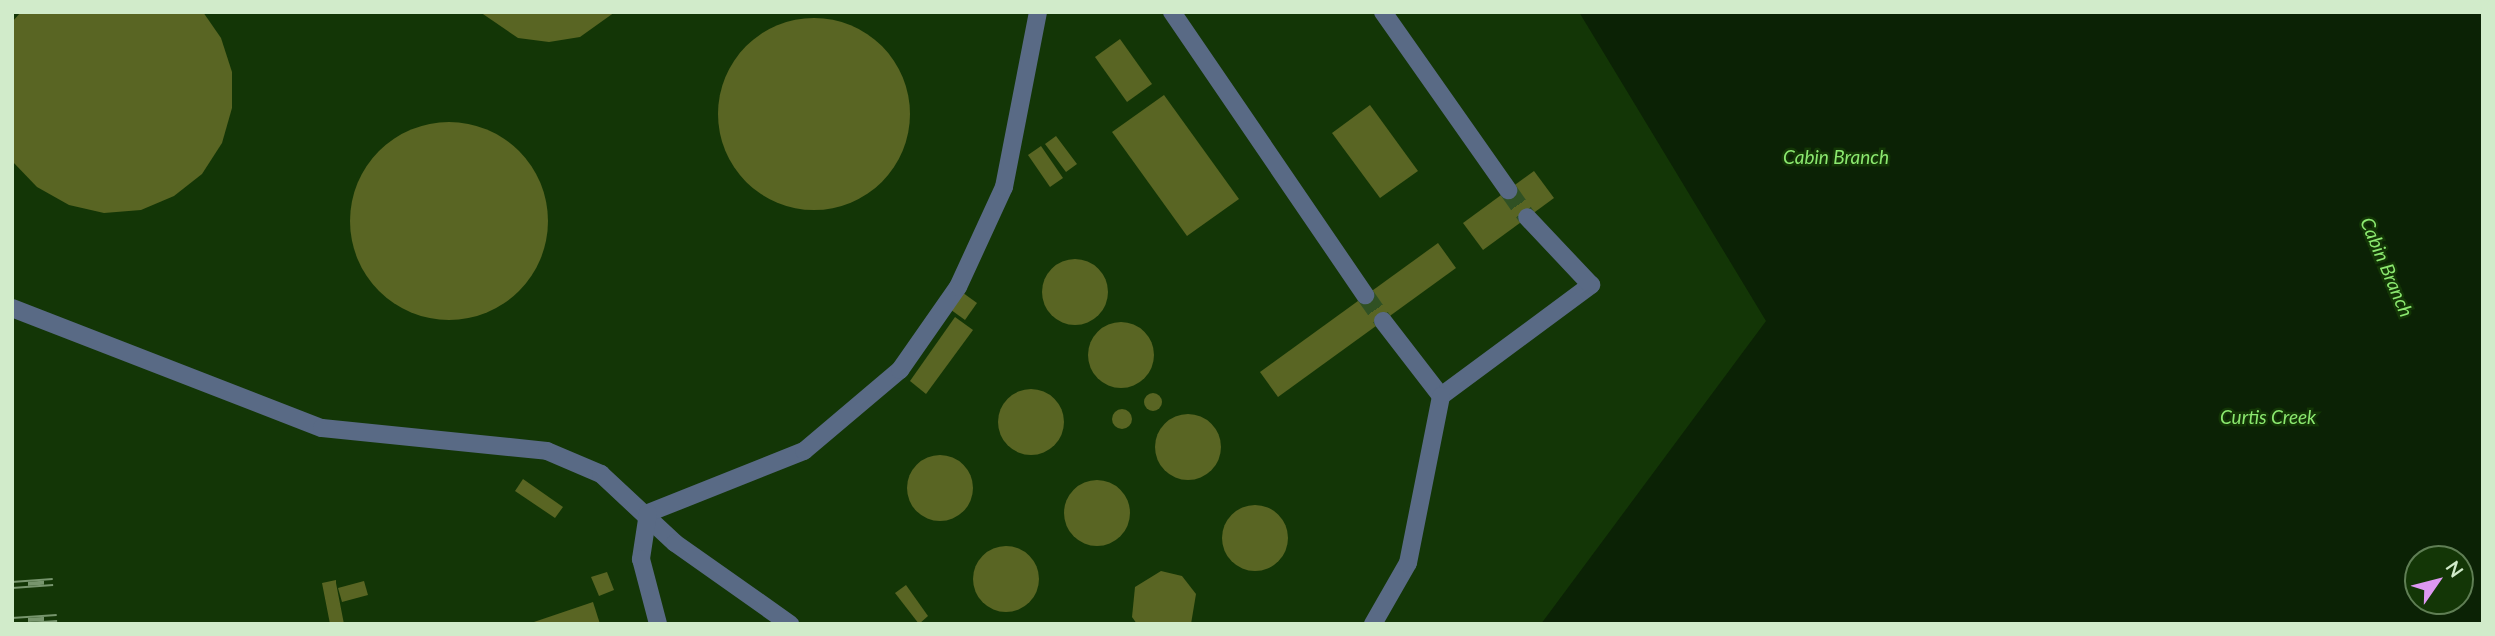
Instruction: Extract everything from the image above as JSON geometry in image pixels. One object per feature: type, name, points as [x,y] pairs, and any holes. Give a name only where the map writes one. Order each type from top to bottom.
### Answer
[{"type":"lane","points":[[648,513],[804,452],[900,370],[958,287],[1004,187],[1038,12]]},
{"type":"lane","points":[[1172,12],[1365,295]]},
{"type":"lane","points":[[1383,12],[1508,190]]},
{"type":"lane","points":[[1373,624],[1408,563],[1441,396],[1591,285],[1527,217]]},
{"type":"lane","points":[[12,308],[321,428],[547,451],[601,474],[648,513],[675,543],[790,624]]},
{"type":"lane","points":[[1383,321],[1441,396]]},
{"type":"lane","points":[[648,513],[641,559],[658,624]]},
{"type":"water","name":"Curtis Creek","points":[[1579,12],[2483,12],[2483,624],[1541,624],[1766,321]]},
{"type":"building","points":[[21,12],[203,12],[221,38],[232,72],[232,108],[222,143],[202,174],[174,196],[141,210],[104,213],[69,205],[37,187],[12,161],[12,22]]},
{"type":"building","points":[[480,12],[615,12],[580,37],[549,42],[518,38]]},
{"type":"building","points":[[814,18],[851,26],[882,46],[902,77],[910,114],[902,151],[882,182],[851,202],[814,210],[777,202],[746,182],[726,151],[718,114],[726,77],[746,46],[777,26]]},
{"type":"building","points":[[1120,39],[1152,84],[1127,102],[1095,57]]},
{"type":"building","points":[[1164,95],[1239,199],[1187,236],[1112,132]]},
{"type":"building","points":[[1370,105],[1418,171],[1380,198],[1332,133]]},
{"type":"building","points":[[449,122],[487,129],[519,151],[541,183],[548,221],[541,259],[519,291],[487,313],[449,320],[411,313],[379,291],[357,259],[350,221],[357,183],[379,151],[411,129]]},
{"type":"building","points":[[1056,136],[1077,164],[1066,172],[1045,144]]},
{"type":"building","points":[[1041,146],[1063,178],[1050,187],[1028,155]]},
{"type":"building","points":[[1534,171],[1554,198],[1483,250],[1463,223]]},
{"type":"building","points":[[1438,243],[1456,268],[1278,397],[1260,372]]},
{"type":"building","points":[[1068,259],[1082,259],[1094,264],[1103,273],[1108,292],[1106,305],[1099,316],[1082,325],[1068,325],[1056,320],[1047,311],[1042,299],[1042,285],[1047,273],[1056,264]]},
{"type":"building","points":[[959,290],[977,303],[965,320],[947,307]]},
{"type":"building","points":[[955,317],[973,330],[926,394],[910,381]]},
{"type":"building","points":[[1114,322],[1128,322],[1140,327],[1149,336],[1154,355],[1152,368],[1145,379],[1128,388],[1114,388],[1102,383],[1093,374],[1088,362],[1088,348],[1093,336],[1102,327]]},
{"type":"building","points":[[1024,389],[1038,389],[1050,394],[1059,403],[1064,422],[1062,435],[1055,446],[1038,455],[1024,455],[1012,450],[1003,441],[998,429],[998,415],[1003,403],[1012,394]]},
{"type":"building","points":[[1153,393],[1159,396],[1162,402],[1159,408],[1153,411],[1147,408],[1144,402],[1147,396]]},
{"type":"building","points":[[1118,409],[1126,409],[1132,419],[1126,429],[1118,429],[1112,423],[1112,415]]},
{"type":"building","points":[[1181,414],[1195,414],[1207,419],[1216,428],[1221,447],[1219,460],[1212,471],[1195,480],[1181,480],[1169,475],[1160,466],[1155,454],[1155,440],[1160,428],[1169,419]]},
{"type":"building","points":[[946,455],[964,464],[971,475],[971,501],[964,512],[953,519],[934,521],[916,512],[909,501],[907,482],[916,464],[927,457]]},
{"type":"building","points":[[523,479],[563,507],[555,518],[515,491]]},
{"type":"building","points":[[1090,480],[1104,480],[1116,485],[1125,494],[1130,513],[1128,526],[1121,537],[1104,546],[1090,546],[1078,541],[1069,532],[1064,520],[1064,506],[1069,494],[1078,485]]},
{"type":"building","points":[[1248,505],[1262,505],[1274,510],[1283,519],[1288,538],[1286,551],[1279,562],[1262,571],[1248,571],[1236,566],[1227,557],[1222,545],[1222,531],[1227,519],[1236,510]]},
{"type":"building","points":[[999,546],[1013,546],[1025,551],[1034,560],[1039,579],[1037,592],[1030,603],[1013,612],[999,612],[987,607],[978,598],[973,586],[973,572],[978,560],[987,551]]},
{"type":"building","points":[[1161,571],[1182,576],[1196,594],[1191,624],[1137,624],[1132,617],[1135,587]]},
{"type":"building","points":[[607,572],[614,590],[599,596],[591,577]]},
{"type":"building","points":[[336,580],[344,624],[330,624],[322,583]]},
{"type":"building","points":[[364,581],[368,595],[342,602],[338,588]]},
{"type":"building","points":[[906,585],[928,616],[919,624],[895,593]]},
{"type":"building","points":[[593,602],[600,624],[531,623]]},
{"type":"tunnel","points":[[1508,190],[1527,217]]},
{"type":"tunnel","points":[[1365,295],[1383,321]]},
{"type":"railway","points":[[12,585],[53,582]]},
{"type":"railway","points":[[12,621],[57,618]]},
{"type":"water label","name":"Cabin Branch","points":[[1836,157]]},
{"type":"water label","name":"Cabin Branch","points":[[2387,267]]}]
